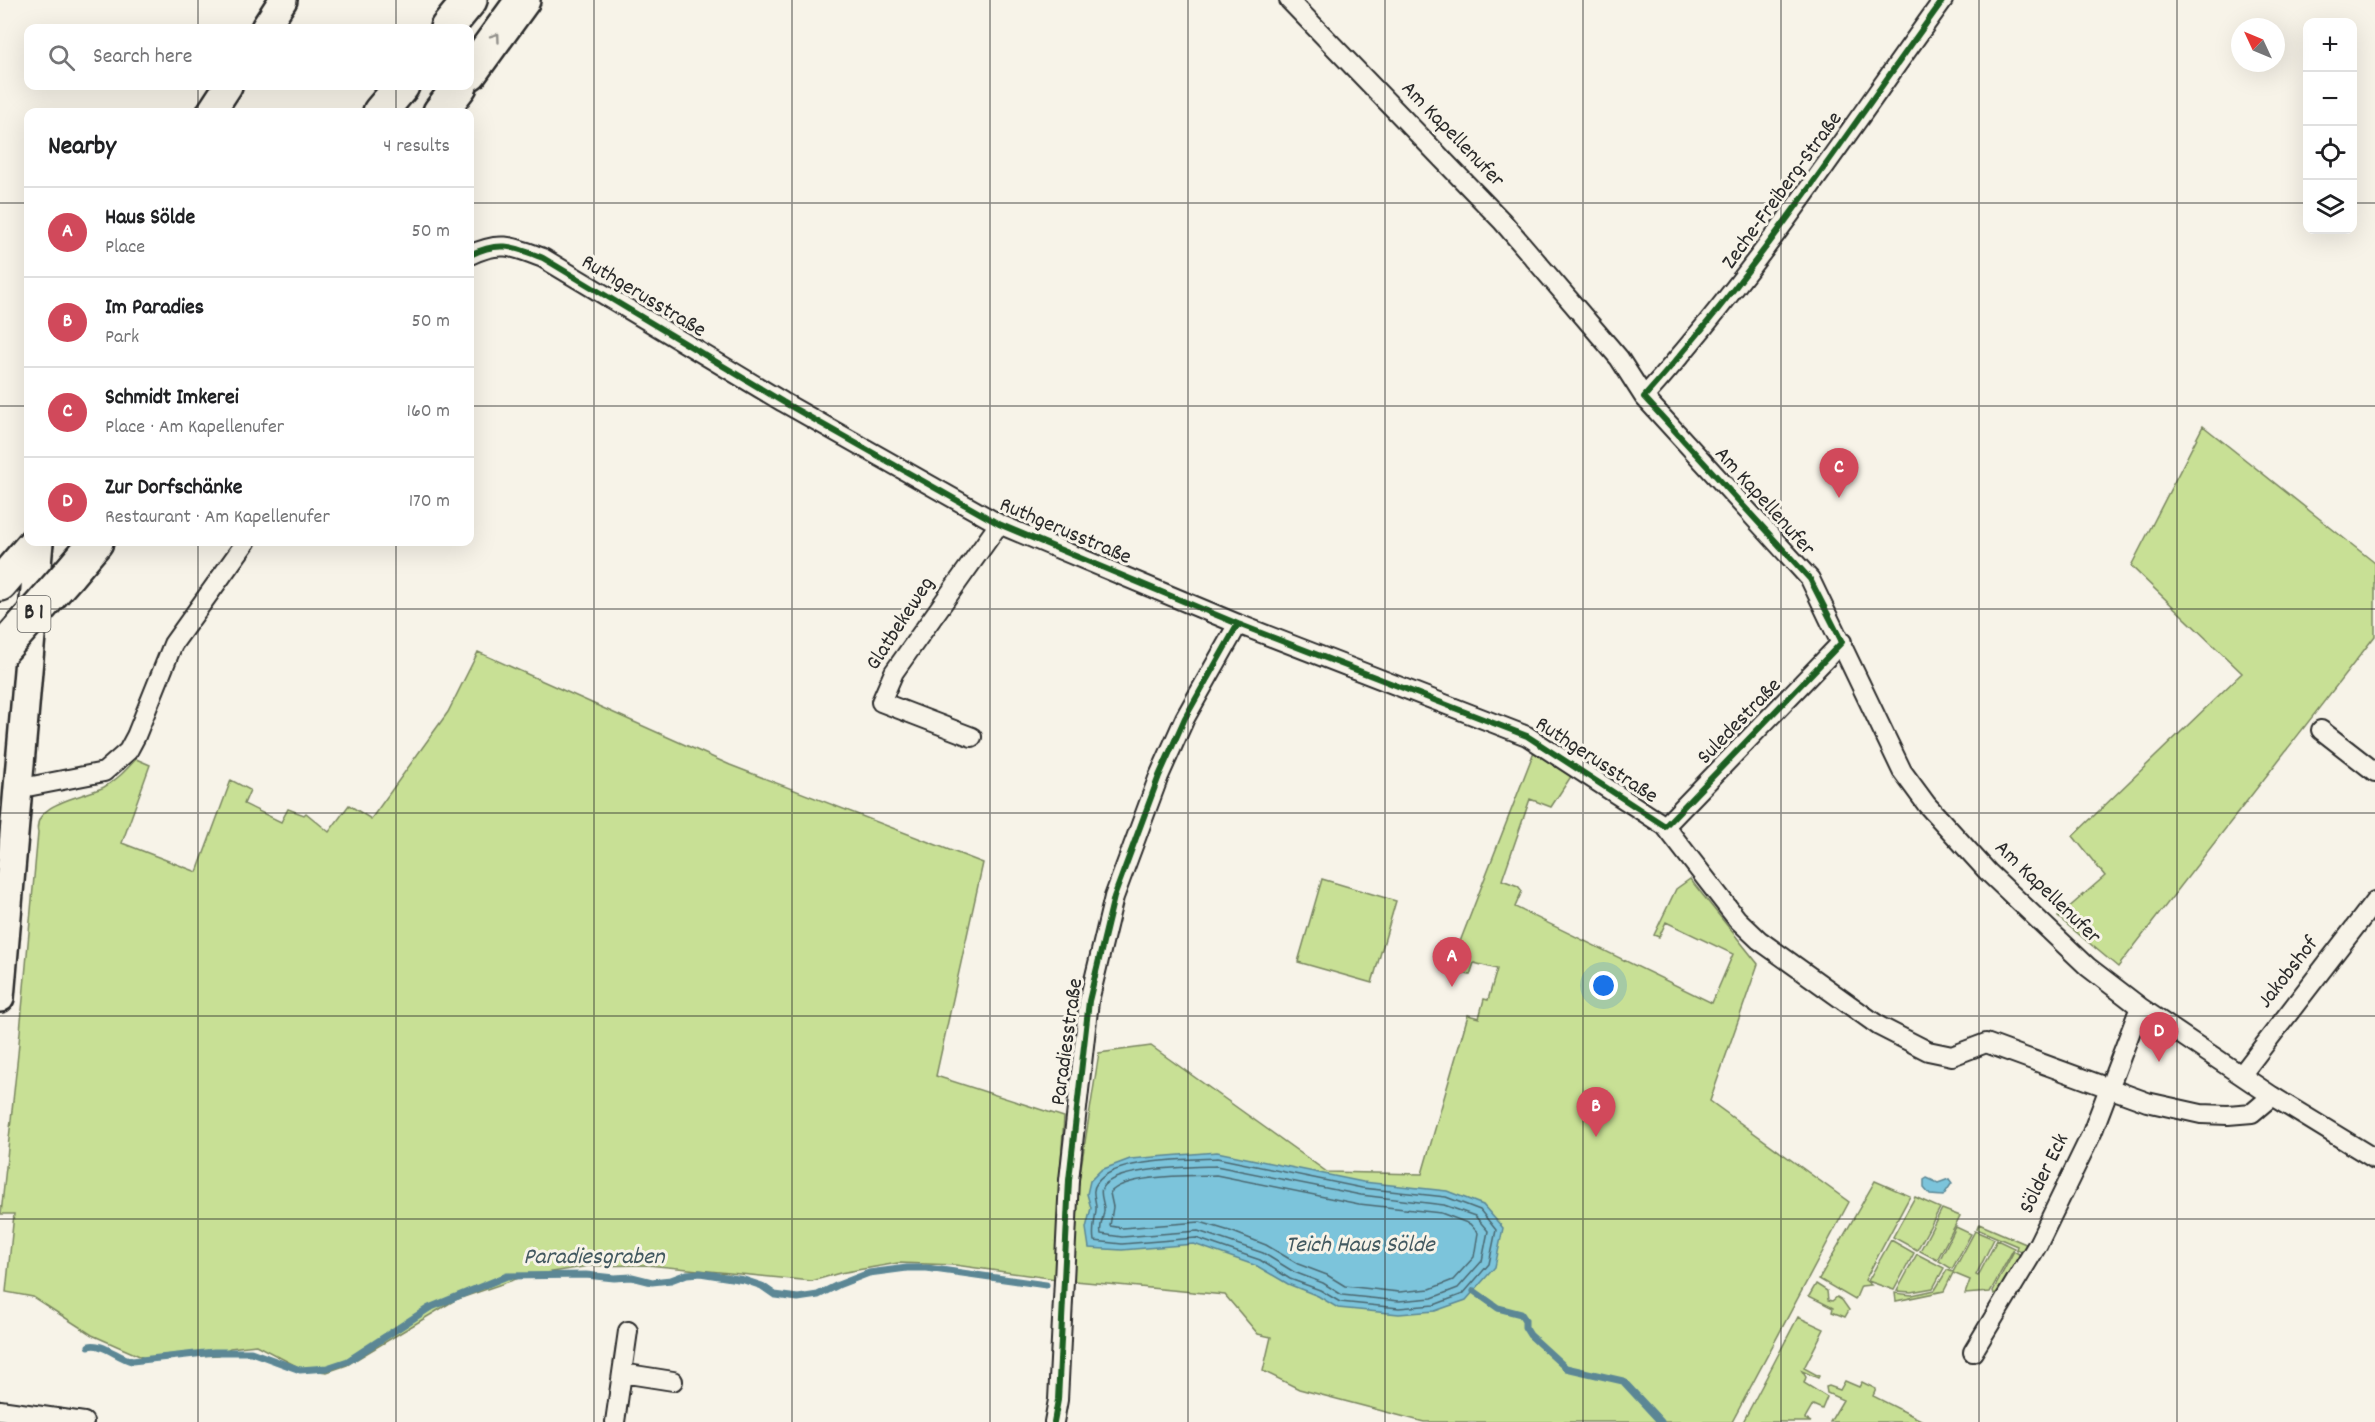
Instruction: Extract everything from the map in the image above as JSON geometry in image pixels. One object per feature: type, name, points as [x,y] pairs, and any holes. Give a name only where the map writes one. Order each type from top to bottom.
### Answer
[{"type":"highway","points":[[450,24],[470,0]]},
{"type":"highway","points":[[474,67],[523,0]]},
{"type":"highway","points":[[383,108],[399,90]]},
{"type":"highway","points":[[443,108],[457,90]]},
{"type":"highway","name":"B 1","points":[[3,581],[34,546]]},
{"type":"highway","name":"B 1","points":[[0,652],[93,546]]},
{"type":"main road","points":[[268,24],[283,0]]},
{"type":"main road","points":[[214,108],[225,90]]},
{"type":"main road","points":[[0,998],[37,546]]},
{"type":"street","name":"Am Kapellenufer","points":[[1289,0],[1502,221],[1619,358],[1644,398],[1810,579],[1902,771],[1927,805],[1988,872],[2088,967],[2140,1007],[2272,1096],[2375,1158]]},
{"type":"street","name":"Zeche-Freiberg-Straße","points":[[1644,398],[1674,364],[1744,274],[1943,0]]},
{"type":"street","name":"Ruthgerusstraße","points":[[474,253],[484,248],[509,245],[543,258],[783,402],[999,524],[1238,624],[1527,736],[1665,826],[1737,919],[1759,940],[1879,1026],[1928,1051],[1952,1056],[1986,1043],[2146,1102],[2201,1114],[2252,1113],[2272,1096]]},
{"type":"street","name":"Glatbekeweg","points":[[972,737],[881,702],[894,672],[999,524]]},
{"type":"street","points":[[17,789],[104,772],[128,751],[173,644],[243,546]]},
{"type":"street","name":"Paradiesstraße","points":[[1054,1422],[1058,1400],[1069,1180],[1083,1034],[1091,990],[1114,897],[1159,776],[1185,718],[1238,624]]},
{"type":"street","name":"Suledestraße","points":[[1665,826],[1842,642]]},
{"type":"street","points":[[2321,730],[2375,772]]},
{"type":"street","name":"Jakobshof","points":[[2241,1074],[2375,901]]},
{"type":"street","name":"Sölder Eck","points":[[1973,1352],[2038,1244],[2091,1133],[2140,1007]]},
{"type":"street","points":[[615,1422],[628,1331]]},
{"type":"street","points":[[622,1373],[673,1381]]},
{"type":"street","points":[[0,1410],[84,1422]]},
{"type":"green space","points":[[2203,426],[2375,563],[2375,636],[2118,967],[2058,917],[2105,876],[2073,836],[2242,673],[2131,566]]},
{"type":"green space","points":[[478,652],[730,765],[983,863],[936,1076],[1064,1117],[1060,1177],[1064,1276],[1099,1053],[1151,1046],[1327,1172],[1422,1174],[1468,1015],[1479,1018],[1484,999],[1488,1000],[1497,969],[1474,963],[1470,975],[1449,970],[1535,749],[1572,775],[1551,807],[1530,799],[1502,880],[1518,886],[1522,891],[1515,907],[1712,1003],[1733,954],[1666,922],[1659,937],[1654,935],[1676,889],[1690,879],[1758,964],[1710,1101],[1849,1202],[1732,1422],[1424,1422],[1299,1389],[1263,1371],[1271,1337],[1258,1334],[1225,1295],[1064,1280],[955,1265],[898,1263],[840,1273],[812,1281],[647,1265],[589,1266],[522,1277],[455,1300],[347,1365],[327,1372],[302,1369],[256,1345],[230,1348],[219,1355],[144,1358],[92,1335],[33,1297],[6,1292],[14,1214],[1,1214],[18,1054],[38,823],[43,815],[61,802],[109,784],[136,759],[150,765],[122,843],[197,872],[231,780],[250,790],[244,804],[281,822],[288,809],[304,815],[306,813],[329,832],[349,805],[371,819],[448,712]]},
{"type":"green space","points":[[1322,879],[1396,901],[1372,983],[1298,962]]},
{"type":"green space","points":[[1875,1181],[1910,1196],[1865,1280],[1871,1285],[1861,1286],[1855,1300],[1819,1279]]},
{"type":"green space","points":[[1915,1197],[1940,1208],[1917,1250],[1893,1237]]},
{"type":"green space","points":[[1942,1209],[1960,1216],[1937,1260],[1920,1251]]},
{"type":"green space","points":[[1979,1224],[2028,1245],[2024,1253],[2016,1249],[2017,1246],[1977,1229]]},
{"type":"green space","points":[[1956,1227],[1971,1234],[1952,1269],[1939,1261]]},
{"type":"green space","points":[[1975,1231],[1994,1239],[1976,1275],[1978,1276],[1997,1240],[2014,1248],[1990,1292],[1965,1294],[1970,1280],[1953,1273],[1944,1291],[1896,1301],[1895,1293],[1912,1295],[1935,1290],[1947,1270],[1953,1272]]},
{"type":"green space","points":[[1891,1240],[1914,1253],[1894,1290],[1868,1281]]},
{"type":"green space","points":[[2014,1251],[2022,1256],[2002,1290],[1994,1294],[1993,1291]]},
{"type":"green space","points":[[1917,1254],[1944,1268],[1933,1288],[1911,1292],[1897,1291]]},
{"type":"green space","points":[[1816,1284],[1827,1291],[1828,1300],[1832,1301],[1837,1297],[1842,1300],[1849,1310],[1845,1317],[1832,1312],[1833,1308],[1809,1296]]},
{"type":"green space","points":[[1798,1317],[1824,1329],[1804,1368],[1819,1376],[1818,1378],[1802,1371],[1806,1377],[1804,1383],[1827,1397],[1822,1409],[1813,1405],[1805,1419],[1811,1422],[1743,1422]]},
{"type":"green space","points":[[1845,1381],[1859,1387],[1862,1382],[1876,1389],[1873,1396],[1925,1422],[1830,1422],[1843,1400],[1827,1393],[1826,1387],[1840,1390]]},
{"type":"water","name":"Teich Haus Sölde","points":[[1217,1152],[1363,1182],[1447,1191],[1483,1205],[1503,1228],[1495,1267],[1466,1300],[1435,1311],[1399,1314],[1338,1308],[1257,1266],[1194,1244],[1122,1250],[1089,1248],[1086,1228],[1091,1208],[1087,1194],[1090,1181],[1101,1170],[1130,1159]]},
{"type":"water","points":[[1927,1178],[1938,1183],[1949,1179],[1952,1183],[1943,1196],[1930,1195],[1924,1188],[1924,1180]]},
{"type":"waterway","name":"Paradiesgraben","points":[[89,1346],[105,1348],[132,1361],[214,1352],[251,1352],[300,1370],[327,1368],[348,1361],[429,1308],[507,1276],[586,1275],[632,1277],[652,1282],[700,1273],[744,1280],[762,1286],[775,1295],[798,1298],[818,1295],[869,1273],[907,1268],[927,1268],[1046,1285]]},
{"type":"waterway","name":"Paradiesgraben","points":[[1474,1291],[1498,1308],[1521,1314],[1530,1335],[1566,1368],[1623,1381],[1661,1422]]},
{"type":"cycle path","points":[[474,253],[499,246],[515,248],[543,258],[783,402],[999,524],[1238,624],[1527,736],[1665,826],[1842,642],[1810,579],[1644,397],[1762,253],[1943,0]]},
{"type":"cycle path","points":[[1054,1422],[1058,1400],[1069,1180],[1089,1001],[1114,897],[1159,776],[1185,718],[1238,624]]},
{"type":"place","name":"Schmidt Imkerei","points":[[1839,498]]},
{"type":"place","name":"Haus Sölde","points":[[1452,987]]},
{"type":"place","name":"Zur Dorfschänke","points":[[2159,1062]]},
{"type":"place","name":"Im Paradies","points":[[1596,1137]]}]
